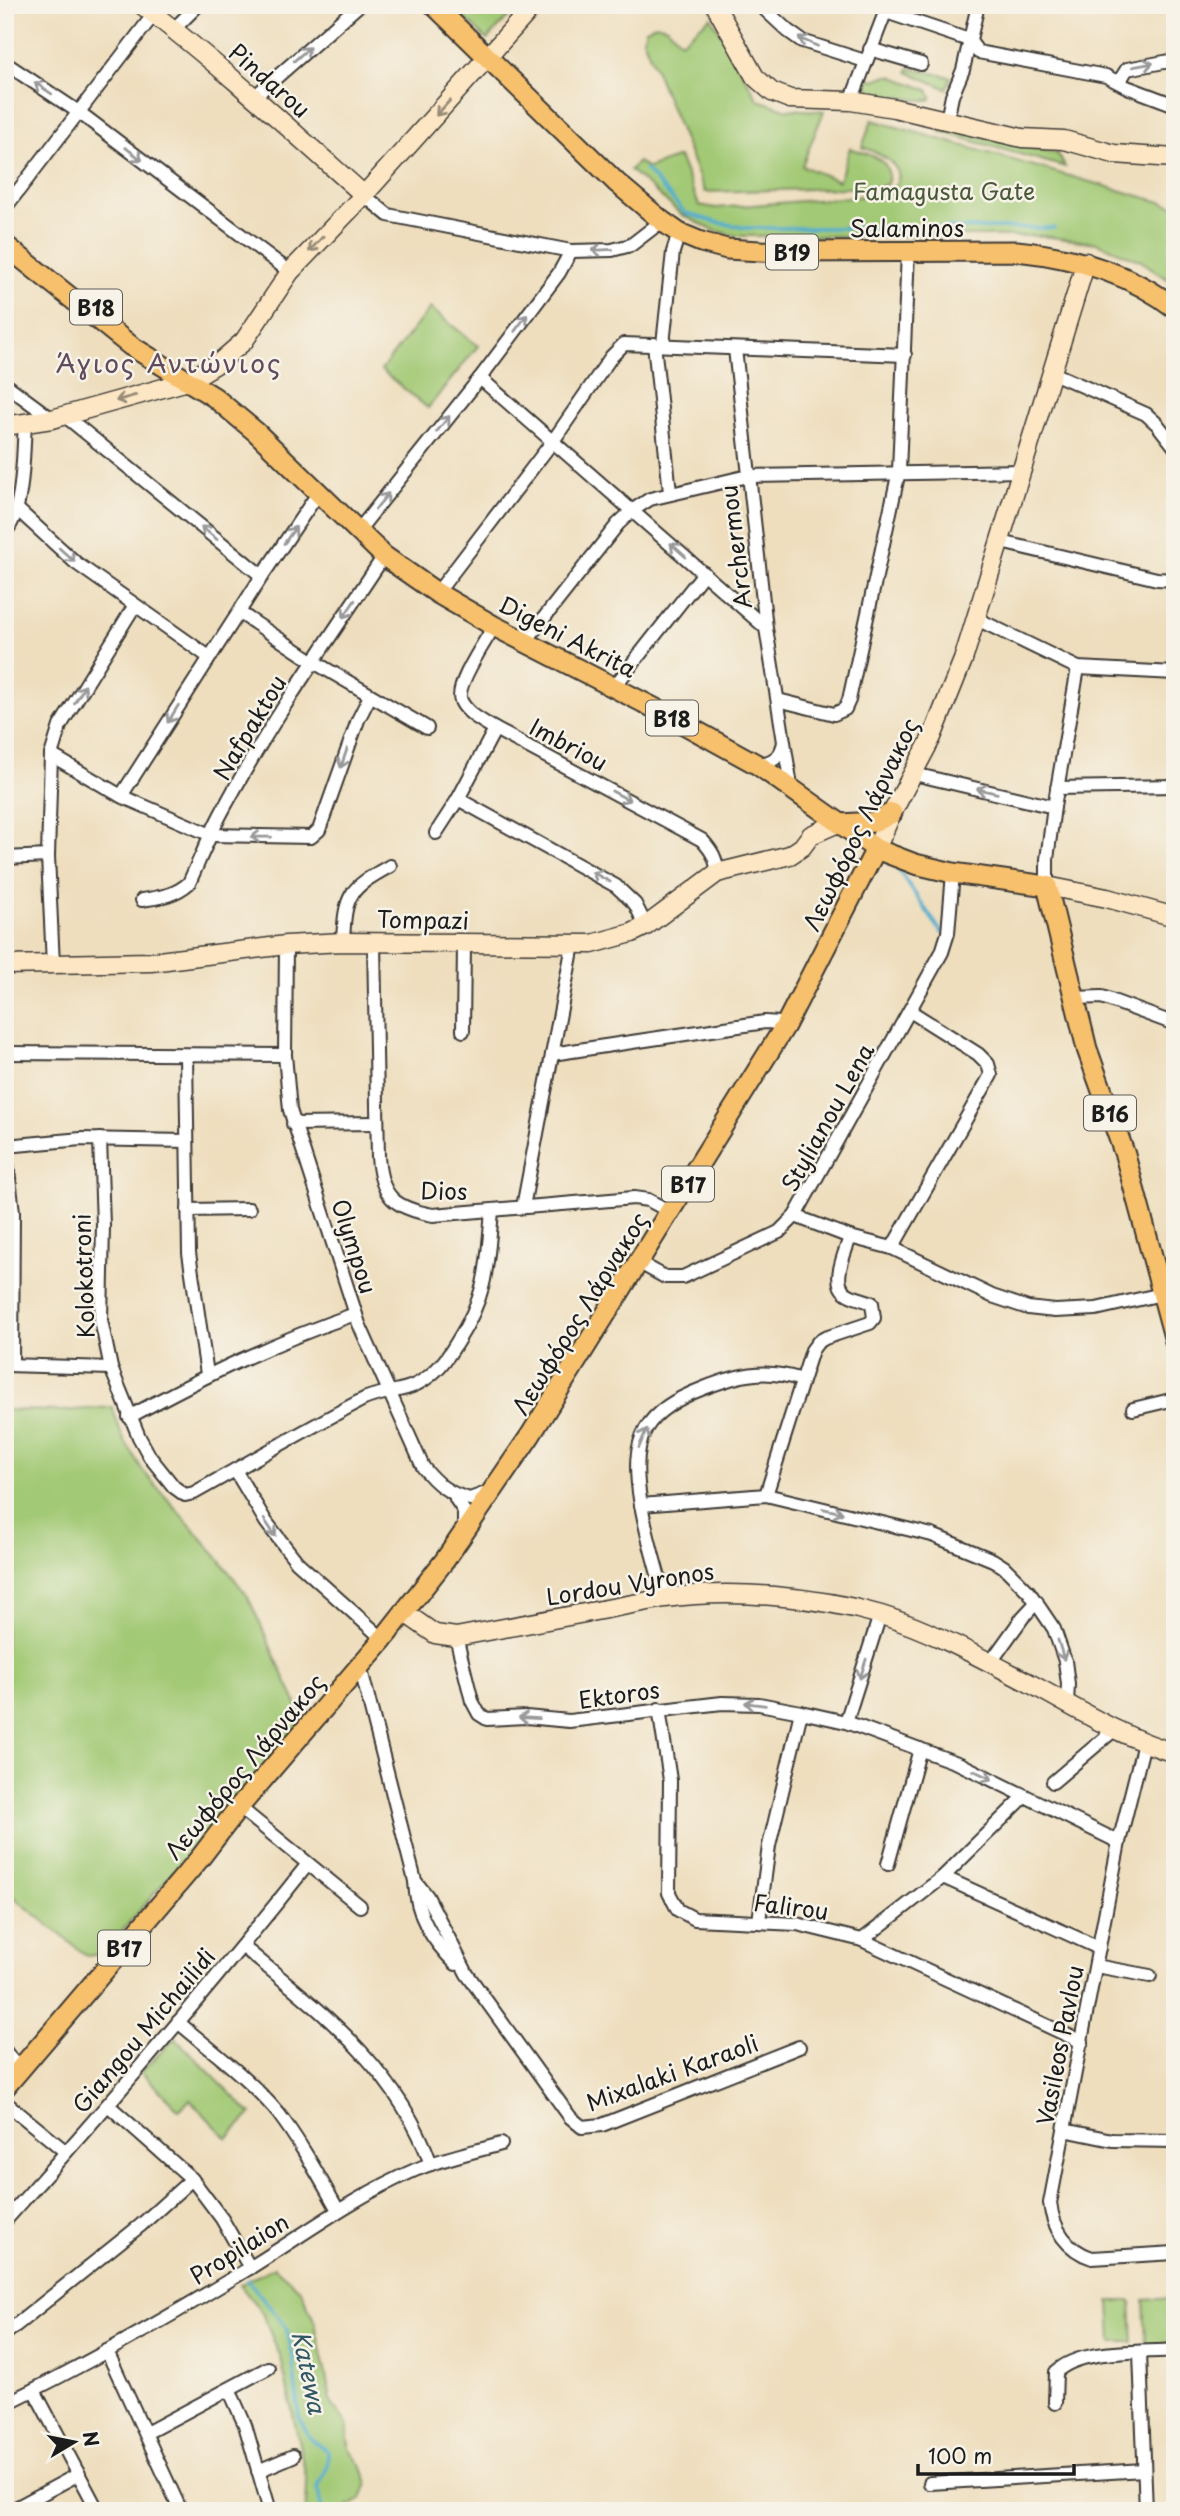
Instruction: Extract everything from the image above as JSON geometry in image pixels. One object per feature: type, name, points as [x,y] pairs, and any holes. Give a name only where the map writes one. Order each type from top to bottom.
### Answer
[{"type":"main road","name":"B19","points":[[434,5],[489,58]]},
{"type":"main road","name":"Salaminos","points":[[489,58],[617,183],[662,221],[701,242],[727,249],[778,253],[1017,251],[1049,254],[1086,262],[1125,278],[1175,308]]},
{"type":"main road","name":"B18","points":[[5,232],[188,381]]},
{"type":"main road","name":"B18","points":[[5,245],[131,346],[188,381]]},
{"type":"main road","name":"Digeni Akrita","points":[[188,381],[214,397],[256,432],[384,556],[437,593],[494,626],[758,765],[876,849],[915,864],[953,873],[1047,886]]},
{"type":"main road","points":[[839,823],[875,822],[892,813]]},
{"type":"main road","name":"Λεωφόρος Λάρνακος","points":[[5,2087],[200,1858],[239,1807],[383,1640],[464,1532],[530,1436],[785,1026],[876,849]]},
{"type":"main road","name":"B16","points":[[1047,886],[1087,1049],[1130,1172],[1175,1340]]},
{"type":"street","points":[[174,29],[198,5]]},
{"type":"street","points":[[254,97],[359,5]]},
{"type":"street","points":[[5,426],[58,417],[188,381],[221,361],[244,341],[290,272],[364,195],[534,5]]},
{"type":"street","points":[[715,5],[745,62],[759,81],[772,92],[798,100],[851,101],[1022,138],[1065,140],[1114,154],[1175,158]]},
{"type":"street","points":[[760,5],[802,41],[921,64]]},
{"type":"street","points":[[947,120],[952,96],[964,70],[978,5]]},
{"type":"street","points":[[851,101],[887,9],[969,40],[973,49],[978,52],[1107,76],[1175,105]]},
{"type":"street","points":[[5,208],[80,113],[148,10]]},
{"type":"street","name":"Pindarou","points":[[148,10],[254,97],[364,195]]},
{"type":"street","points":[[1119,82],[1127,69],[1175,60]]},
{"type":"street","points":[[5,64],[80,113],[290,272]]},
{"type":"street","points":[[364,195],[388,215],[571,250],[612,250],[631,245],[662,221]]},
{"type":"street","points":[[670,492],[659,344],[673,252],[680,233]]},
{"type":"street","points":[[358,531],[480,378],[559,273],[571,250]]},
{"type":"street","points":[[778,700],[834,714],[845,709],[849,700],[899,471],[908,251]]},
{"type":"street","name":"Λεωφόρος Λάρνακος","points":[[876,849],[949,698],[977,619],[1086,262]]},
{"type":"street","points":[[437,593],[553,441],[621,346],[659,344],[905,355]]},
{"type":"street","name":"Archermou","points":[[735,349],[766,628],[791,786]]},
{"type":"street","points":[[1053,373],[1146,414],[1175,447]]},
{"type":"street","points":[[480,378],[766,628]]},
{"type":"street","points":[[5,384],[58,417],[262,576]]},
{"type":"street","points":[[5,532],[12,524],[17,509],[25,424]]},
{"type":"street","points":[[525,642],[618,524],[650,499],[670,492],[748,476],[899,471],[1023,471]]},
{"type":"street","points":[[121,796],[209,657],[319,492]]},
{"type":"street","points":[[17,509],[76,563],[209,657]]},
{"type":"street","points":[[1001,542],[1157,579],[1175,580]]},
{"type":"street","name":"Nafpaktou","points":[[142,900],[167,896],[189,883],[236,788],[384,556]]},
{"type":"street","points":[[614,688],[704,573]]},
{"type":"street","points":[[53,965],[48,856],[51,755],[60,726],[135,605]]},
{"type":"street","points":[[240,613],[314,662],[427,728]]},
{"type":"street","points":[[977,619],[1078,668],[1175,673]]},
{"type":"street","name":"Imbriou","points":[[494,626],[464,680],[459,696],[471,713],[495,729],[702,840],[712,850],[717,862],[717,873]]},
{"type":"street","name":"B16","points":[[1047,886],[1047,859],[1054,807],[1078,668]]},
{"type":"street","points":[[51,755],[121,796],[211,835],[311,837],[317,834],[358,720],[370,696]]},
{"type":"street","points":[[436,833],[458,799],[495,729]]},
{"type":"street","points":[[758,765],[779,756],[785,739]]},
{"type":"street","points":[[914,774],[1054,807]]},
{"type":"street","points":[[1057,788],[1175,786]]},
{"type":"street","points":[[458,799],[616,886],[635,904],[646,926]]},
{"type":"street","points":[[811,802],[811,835]]},
{"type":"street","name":"Tompazi","points":[[5,965],[151,962],[286,945],[343,942],[573,945],[614,939],[646,926],[717,873],[790,855],[802,847],[811,835],[839,823]]},
{"type":"street","points":[[5,858],[48,856]]},
{"type":"street","points":[[343,942],[345,915],[352,892],[363,881],[390,866]]},
{"type":"street","name":"Stylianou Lena","points":[[638,1262],[665,1277],[683,1277],[779,1232],[795,1216],[945,945],[953,873]]},
{"type":"street","points":[[1047,886],[1107,898],[1175,917]]},
{"type":"street","name":"Dios","points":[[374,943],[376,1123],[382,1185],[395,1202],[407,1210],[433,1215],[634,1198],[648,1200],[671,1212]]},
{"type":"street","name":"Olympou","points":[[286,945],[285,1055],[293,1124],[355,1314],[423,1467],[443,1489],[477,1513]]},
{"type":"street","points":[[463,1031],[464,945]]},
{"type":"street","points":[[523,1207],[573,945]]},
{"type":"street","points":[[1074,998],[1102,998],[1175,1024]]},
{"type":"street","points":[[892,1248],[991,1075],[988,1063],[978,1054],[910,1011]]},
{"type":"street","points":[[552,1054],[765,1022],[785,1026]]},
{"type":"street","points":[[5,1053],[285,1055]]},
{"type":"street","points":[[186,1055],[189,1253],[207,1374]]},
{"type":"street","points":[[293,1124],[376,1123]]},
{"type":"street","points":[[111,1368],[9,1365],[9,1213],[5,1145],[100,1139],[187,1141]]},
{"type":"street","name":"Kolokotroni","points":[[100,1139],[103,1225],[101,1320],[111,1368],[129,1417],[150,1457],[180,1493],[189,1495],[234,1470]]},
{"type":"street","points":[[188,1210],[249,1209]]},
{"type":"street","points":[[383,1640],[297,1562],[266,1522],[234,1470],[365,1398],[410,1387],[431,1375],[444,1362],[471,1320],[481,1296],[486,1274],[492,1210]]},
{"type":"street","points":[[795,1216],[850,1237],[892,1248],[1010,1304],[1028,1308],[1055,1311],[1096,1309],[1162,1294]]},
{"type":"street","points":[[766,1495],[813,1350],[818,1342],[870,1323],[874,1318],[872,1303],[846,1293],[840,1284],[840,1272],[850,1237]]},
{"type":"street","points":[[129,1417],[207,1374],[294,1335],[355,1314]]},
{"type":"street","points":[[665,1598],[645,1528],[636,1473],[639,1443],[646,1429],[664,1408],[692,1392],[745,1375],[771,1372],[802,1380]]},
{"type":"street","points":[[1133,1409],[1175,1399]]},
{"type":"street","points":[[443,1489],[470,1499],[493,1490]]},
{"type":"street","points":[[641,1505],[766,1495],[881,1521],[956,1544],[1004,1567],[1037,1602],[1061,1645],[1068,1684],[1067,1703]]},
{"type":"street","points":[[456,1499],[464,1511],[464,1532]]},
{"type":"street","name":"Lordou Vyronos","points":[[405,1613],[435,1634],[456,1637],[665,1598],[710,1593],[746,1594],[818,1603],[880,1615],[914,1627],[990,1663],[1114,1730],[1175,1752]]},
{"type":"street","points":[[990,1663],[1037,1602]]},
{"type":"street","points":[[846,1722],[880,1615]]},
{"type":"street","name":"Ektoros","points":[[456,1637],[472,1701],[479,1714],[487,1719],[526,1717],[569,1721],[659,1709],[742,1703],[800,1712],[846,1722],[960,1764],[1119,1842]]},
{"type":"street","name":"Mixalaki Karaoli","points":[[359,1666],[415,1881],[416,1900],[423,1922],[454,1963],[467,1974]]},
{"type":"street","name":"Falirou","points":[[659,1709],[670,1780],[669,1879],[671,1900],[678,1910],[695,1919],[797,1924],[862,1940],[1082,2042]]},
{"type":"street","points":[[759,1921],[769,1846],[800,1712]]},
{"type":"street","points":[[1053,1782],[1114,1730]]},
{"type":"street","name":"Vasileos Pavlou","points":[[1144,1743],[1119,1842],[1050,2203],[1054,2221],[1067,2243],[1083,2255],[1092,2258],[1175,2253]]},
{"type":"street","points":[[888,1864],[920,1749]]},
{"type":"street","points":[[862,1940],[943,1877],[1025,1796]]},
{"type":"street","points":[[239,1807],[360,1906]]},
{"type":"street","name":"Giangou Michailidi","points":[[5,2221],[108,2105],[308,1864]]},
{"type":"street","points":[[943,1877],[1099,1948]]},
{"type":"street","name":"Mixalaki Karaoli","points":[[415,1881],[427,1896],[467,1974],[570,2117],[582,2127],[602,2125],[799,2047]]},
{"type":"street","points":[[423,1922],[436,1915]]},
{"type":"street","points":[[242,1946],[333,2022],[377,2068],[407,2112],[430,2164]]},
{"type":"street","points":[[1096,1966],[1150,1976]]},
{"type":"street","points":[[178,2022],[234,2069],[275,2110],[303,2148],[338,2210]]},
{"type":"street","points":[[5,2051],[19,2070]]},
{"type":"street","points":[[5,2102],[66,2152]]},
{"type":"street","points":[[108,2105],[192,2179],[222,2219],[250,2268]]},
{"type":"street","points":[[1064,2130],[1112,2140],[1175,2141]]},
{"type":"street","name":"Propilaion","points":[[5,2403],[107,2351],[250,2268],[338,2210],[430,2164],[501,2144]]},
{"type":"street","points":[[5,2334],[141,2225],[192,2179]]},
{"type":"street","points":[[1055,2403],[1056,2372],[1072,2360],[1099,2355],[1175,2350]]},
{"type":"street","points":[[107,2351],[181,2511]]},
{"type":"street","points":[[1140,2353],[1146,2511]]},
{"type":"street","points":[[146,2433],[268,2368]]},
{"type":"street","points":[[229,2389],[245,2426],[270,2511]]},
{"type":"street","points":[[34,2390],[97,2511]]},
{"type":"street","points":[[258,2470],[293,2456]]},
{"type":"street","points":[[930,2483],[1144,2470]]},
{"type":"street","points":[[10,2511],[79,2474]]},
{"type":"green space","points":[[452,5],[519,5],[487,40]]},
{"type":"green space","points":[[711,17],[758,100],[785,109],[824,111],[802,166],[839,181],[850,148],[884,163],[888,175],[887,184],[880,187],[705,192],[643,39],[646,29],[656,24],[667,27],[681,42]]},
{"type":"green space","points":[[909,68],[951,77],[947,89],[908,72]]},
{"type":"green space","points":[[892,76],[928,90],[932,97],[930,100],[918,100],[873,93],[867,86],[868,78],[875,80]]},
{"type":"green space","name":"Famagusta Gate","points":[[872,120],[1175,206],[1175,284],[1141,261],[1097,243],[1042,236],[737,236],[713,230],[682,215],[630,170],[638,162],[648,168],[679,157],[699,205],[716,208],[877,195],[890,189],[899,176],[890,162],[862,147]]},
{"type":"green space","points":[[941,128],[1058,154],[1065,167],[941,132]]},
{"type":"green space","points":[[430,308],[478,346],[428,408],[381,370]]},
{"type":"green space","points":[[112,1407],[123,1438],[143,1471],[247,1595],[304,1720],[102,1954],[87,1956],[5,1890],[5,1410],[62,1411]]},
{"type":"green space","points":[[175,2038],[251,2114],[227,2138],[190,2100],[179,2110],[141,2072]]},
{"type":"green space","points":[[274,2267],[301,2290],[315,2323],[332,2404],[347,2424],[349,2449],[361,2465],[368,2484],[360,2500],[348,2507],[347,2511],[306,2511],[307,2482],[281,2358],[262,2313],[240,2285]]},
{"type":"green space","points":[[1175,2298],[1175,2343],[1146,2345],[1144,2300]]},
{"type":"green space","points":[[1110,2301],[1131,2301],[1133,2342],[1112,2342]]},
{"type":"waterway","points":[[646,170],[685,213],[746,228],[1054,228]]},
{"type":"waterway","points":[[899,871],[942,933]]},
{"type":"waterway","name":"Katewa","points":[[248,2280],[286,2327],[292,2352],[299,2417],[309,2437],[328,2452],[327,2468],[317,2487],[322,2511]]},
{"type":"district","name":"Άγιος Αντώνιος","points":[[169,362]]}]
